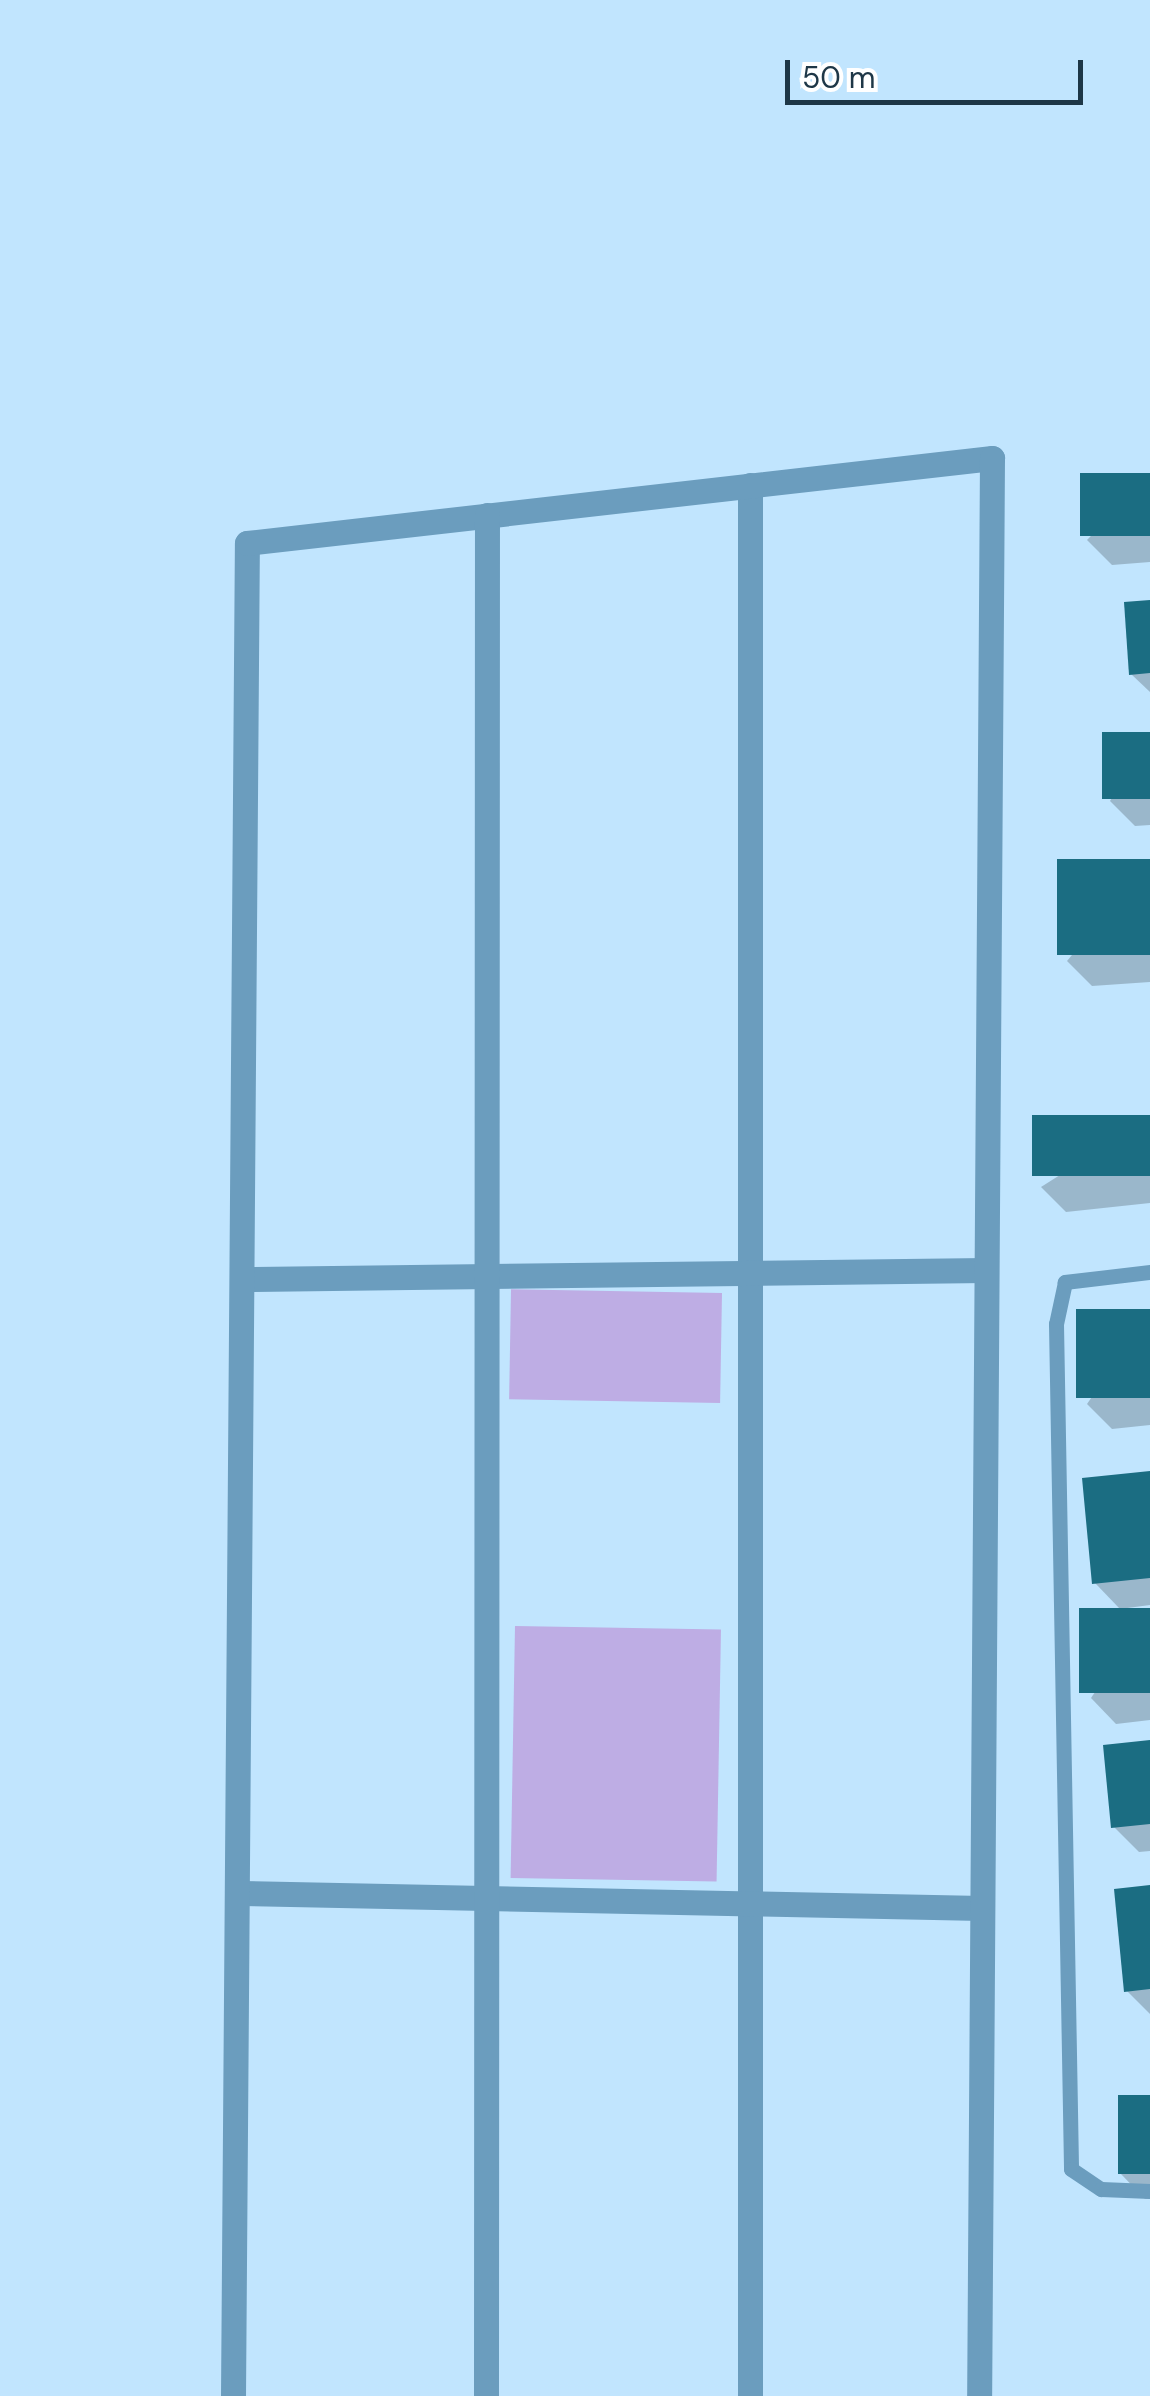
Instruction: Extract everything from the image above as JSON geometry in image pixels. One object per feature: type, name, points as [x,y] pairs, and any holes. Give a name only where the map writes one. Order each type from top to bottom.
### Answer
[{"type":"street","points":[[233,2396],[246,1278],[247,542],[992,458],[978,2396]]},
{"type":"street","points":[[750,485],[746,1268],[756,1902],[750,2396]]},
{"type":"street","points":[[486,2396],[491,1272],[488,515]]},
{"type":"street","points":[[246,1278],[746,1268],[986,1270]]},
{"type":"street","points":[[238,1893],[982,1908]]},
{"type":"lane","points":[[1150,1272],[1065,1282],[1056,1324],[1071,2169],[1101,2189],[1150,2190]]},
{"type":"shaded area","points":[[511,1289],[722,1293],[720,1403],[509,1399]]},
{"type":"shaded area","points":[[515,1626],[721,1630],[717,1882],[511,1878]]},
{"type":"building","points":[[1080,473],[1150,473],[1150,536],[1080,536]]},
{"type":"building","points":[[1150,600],[1150,673],[1129,675],[1124,602]]},
{"type":"building","points":[[1102,732],[1150,732],[1150,799],[1102,799]]},
{"type":"building","points":[[1057,859],[1150,859],[1150,955],[1057,955]]},
{"type":"building","points":[[1032,1115],[1150,1115],[1150,1176],[1032,1176]]},
{"type":"building","points":[[1076,1309],[1150,1309],[1150,1398],[1076,1398]]},
{"type":"building","points":[[1150,1471],[1150,1578],[1092,1584],[1082,1478]]},
{"type":"building","points":[[1079,1608],[1150,1608],[1150,1693],[1079,1693]]},
{"type":"building","points":[[1150,1740],[1150,1824],[1111,1828],[1103,1745]]},
{"type":"building","points":[[1150,1885],[1150,1989],[1124,1992],[1114,1889]]},
{"type":"building","points":[[1118,2095],[1150,2095],[1150,2174],[1118,2174]]}]
